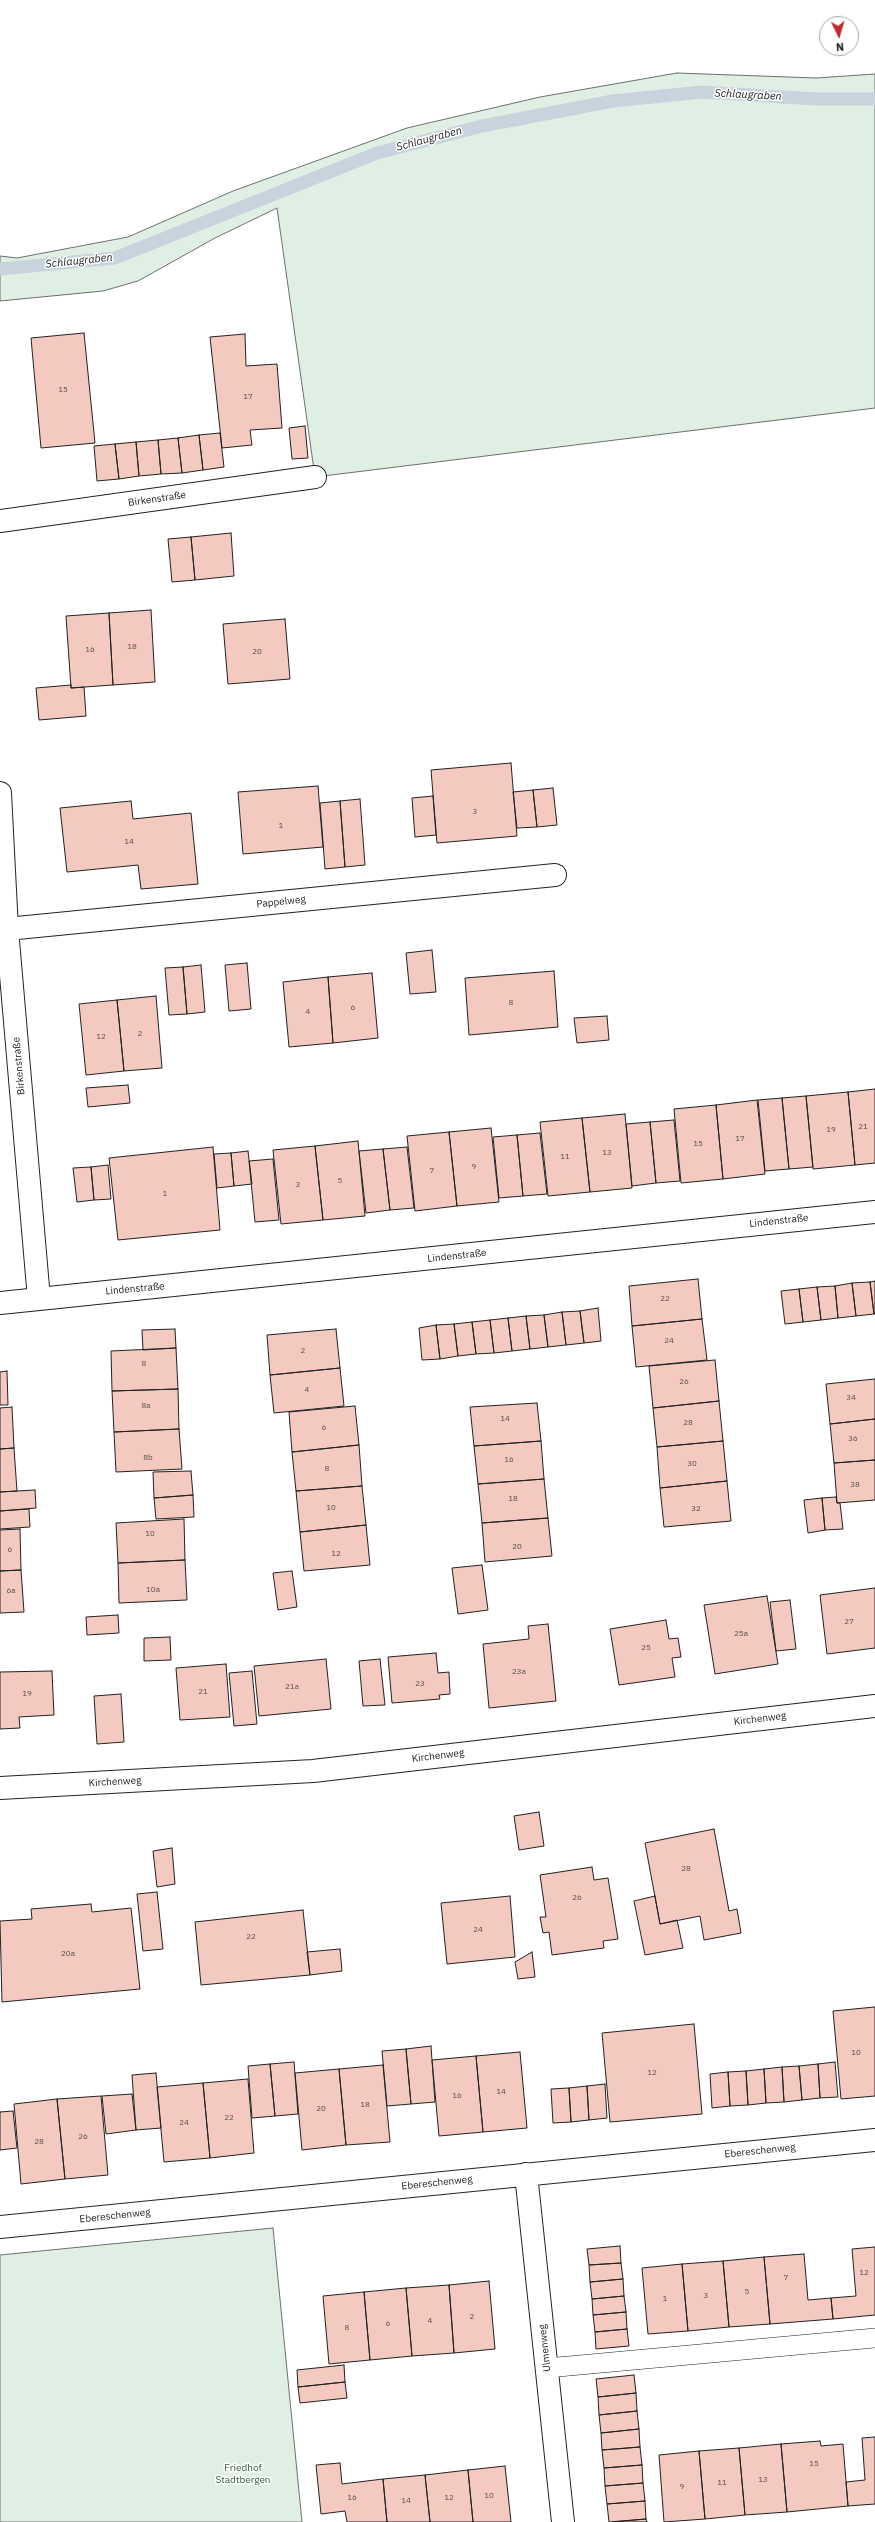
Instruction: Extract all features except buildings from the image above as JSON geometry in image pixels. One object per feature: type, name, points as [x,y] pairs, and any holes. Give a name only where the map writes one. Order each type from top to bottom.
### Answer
[{"type":"street","name":"Birkenstraße","points":[[0,521],[315,477]]},
{"type":"street","name":"Birkenstraße","points":[[0,793],[7,929],[40,1299]]},
{"type":"street","name":"Pappelweg","points":[[7,929],[555,875]]},
{"type":"street","name":"Lindenstraße","points":[[40,1299],[875,1212]]},
{"type":"street","points":[[0,1304],[40,1299]]},
{"type":"street","name":"Kirchenweg","points":[[0,1788],[313,1771],[875,1706]]},
{"type":"street","name":"Ebereschenweg","points":[[0,2228],[875,2140]]},
{"type":"street","name":"Ulmenweg","points":[[526,2174],[562,2522]]},
{"type":"lane","points":[[547,2368],[875,2338]]},
{"type":"green space","points":[[677,73],[816,78],[875,74],[875,408],[315,477],[277,208],[215,238],[138,281],[103,291],[0,301],[0,256],[17,258],[128,237],[233,191],[407,128],[540,97]]},
{"type":"green space","name":"Friedhof Stadtbergen","points":[[273,2228],[302,2522],[0,2522],[0,2255]]},
{"type":"waterway","name":"Schlaugraben","points":[[0,269],[115,258],[377,153],[482,126],[613,101],[702,92],[816,99],[875,99]]}]
